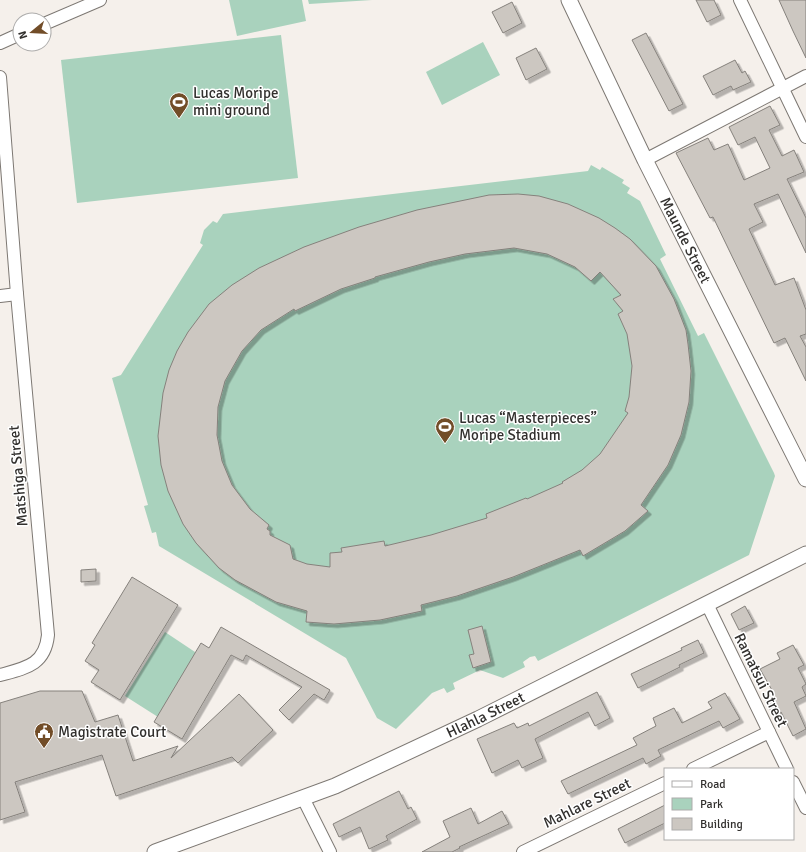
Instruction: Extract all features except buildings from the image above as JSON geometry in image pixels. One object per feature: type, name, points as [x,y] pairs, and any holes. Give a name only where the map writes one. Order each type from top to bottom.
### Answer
[{"type":"street","points":[[52,21],[100,0]]},
{"type":"street","name":"Maunde Street","points":[[569,0],[645,160],[806,479]]},
{"type":"street","points":[[740,0],[806,137]]},
{"type":"street","points":[[0,42],[12,37]]},
{"type":"street","points":[[645,160],[806,76]]},
{"type":"street","name":"Matshiga Street","points":[[0,77],[17,294],[48,634],[47,646],[43,655],[34,663],[24,668],[0,675]]},
{"type":"street","points":[[0,296],[17,294]]},
{"type":"street","name":"Hlahla Street","points":[[155,852],[335,786],[478,719],[806,554]]},
{"type":"street","name":"Ramatsui Street","points":[[707,604],[787,768]]},
{"type":"street","points":[[695,768],[769,732]]},
{"type":"street","name":"Mahlare Street","points":[[523,852],[664,783]]},
{"type":"street","points":[[794,784],[806,808]]},
{"type":"street","points":[[303,798],[330,852]]},
{"type":"green space","points":[[229,0],[302,0],[306,21],[237,36]]},
{"type":"green space","points":[[308,0],[372,0],[309,4]]},
{"type":"green space","name":"Lucas Moripe mini ground","points":[[281,35],[298,178],[77,203],[61,60]]},
{"type":"green space","points":[[483,42],[500,75],[442,105],[426,72]]},
{"type":"green space","name":"Lucas “Masterpieces” Moripe Stadium","points":[[591,165],[600,170],[602,167],[624,180],[622,183],[630,188],[627,193],[640,201],[666,255],[660,259],[698,336],[704,333],[774,473],[775,476],[749,555],[538,661],[535,656],[530,657],[523,662],[525,667],[503,678],[480,670],[453,683],[455,689],[447,693],[444,688],[432,693],[396,729],[377,718],[346,658],[159,546],[156,532],[152,533],[144,506],[148,505],[112,378],[121,375],[203,245],[200,243],[204,230],[213,221],[217,223],[223,214],[588,171]]},
{"type":"green space","points":[[165,632],[198,654],[158,717],[125,696]]},
{"type":"place","name":"Lucas Moripe mini ground","points":[[179,119]]},
{"type":"place","name":"Lucas “Masterpieces” Moripe Stadium","points":[[445,444]]},
{"type":"place","name":"Magistrate Court","points":[[44,749]]}]
